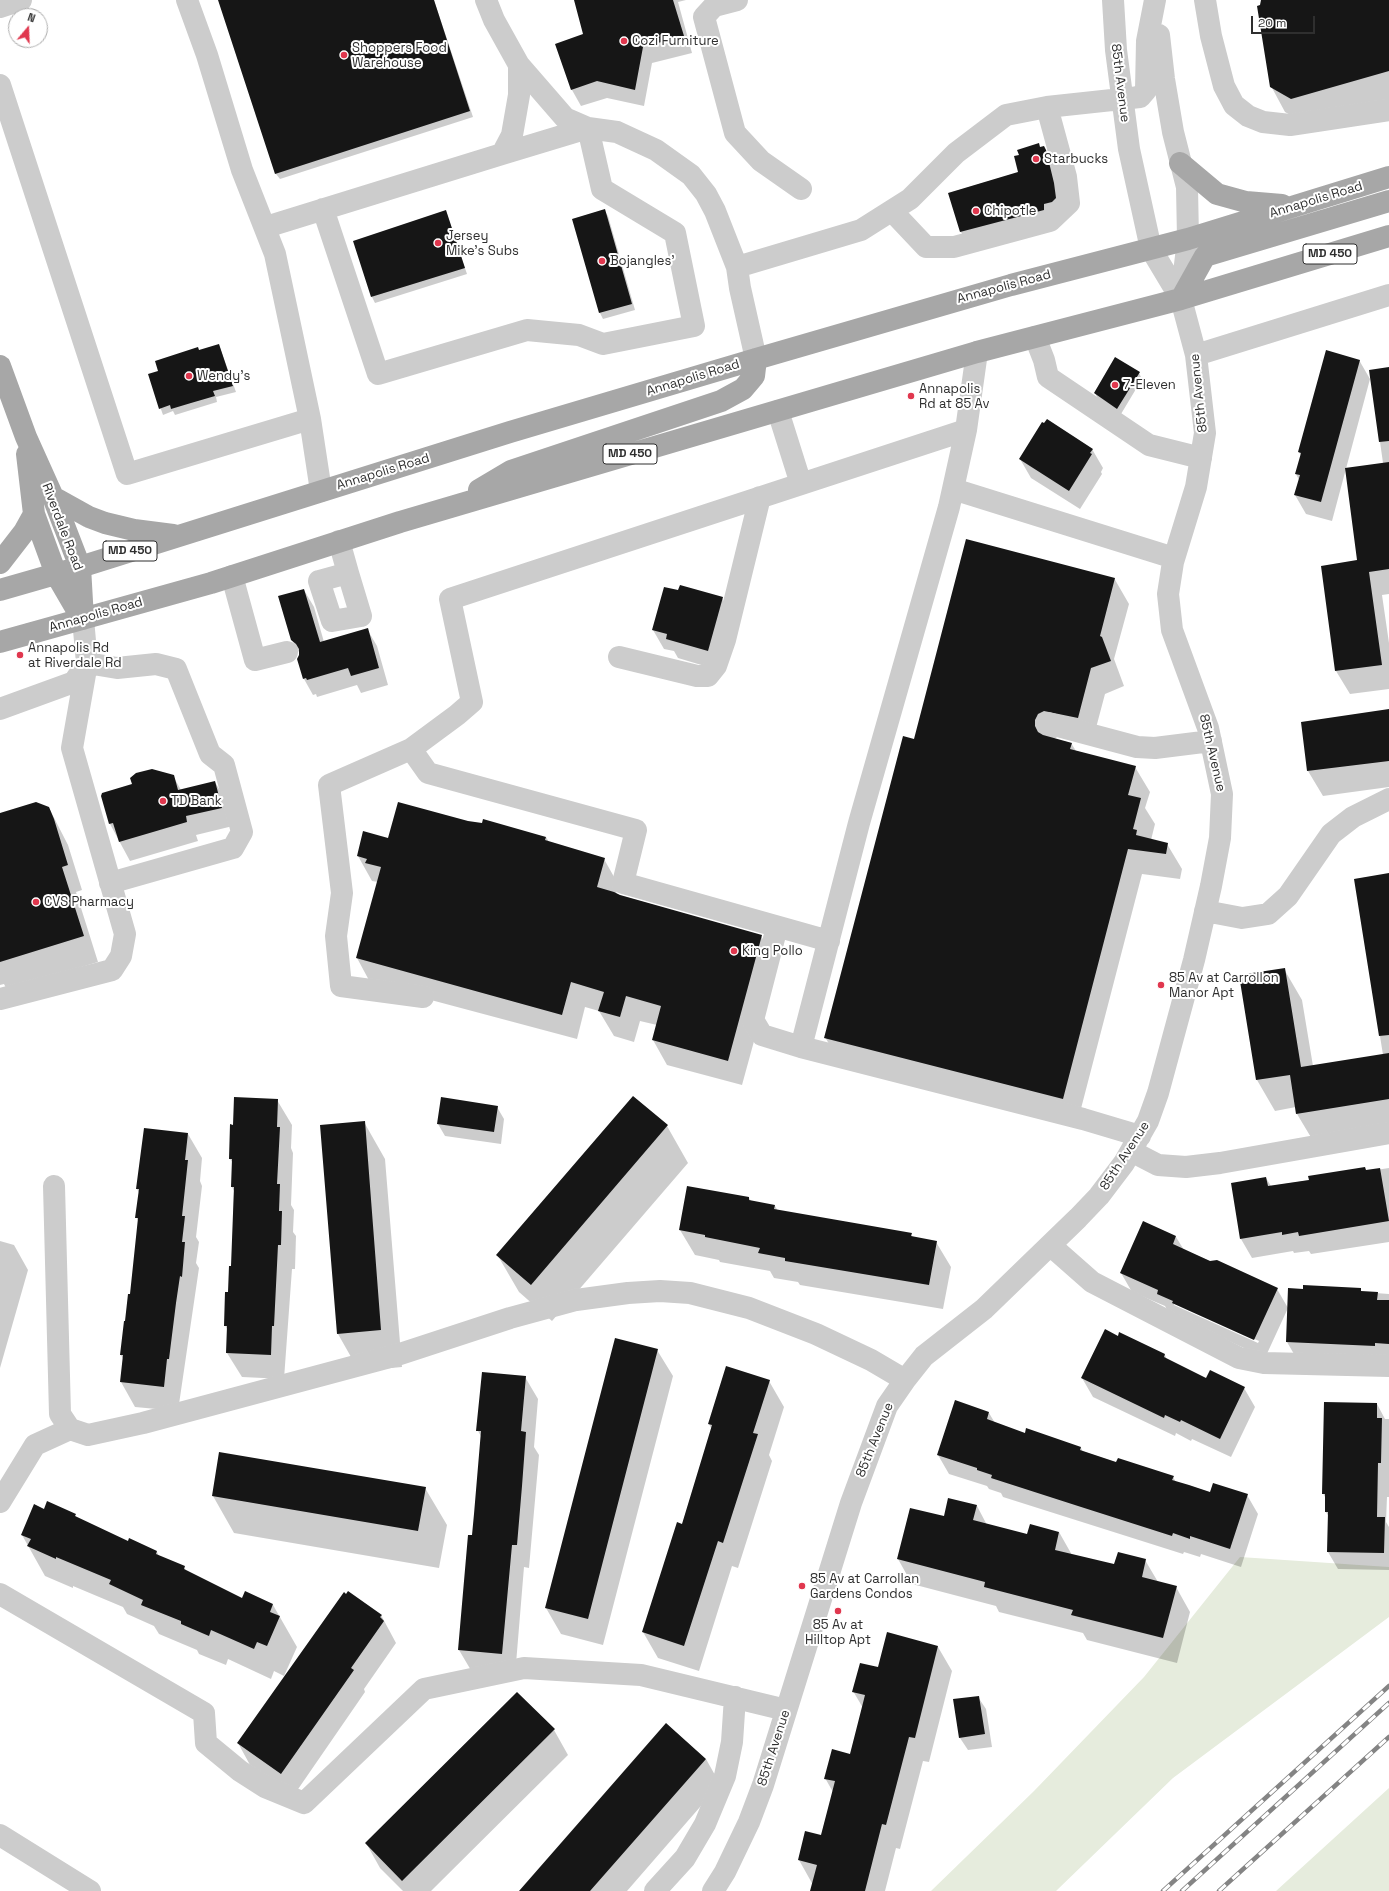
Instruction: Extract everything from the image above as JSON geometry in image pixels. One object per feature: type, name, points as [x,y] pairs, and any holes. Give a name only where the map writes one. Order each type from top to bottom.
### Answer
[{"type":"main road","points":[[1180,162],[1217,194],[1246,202],[1295,206]]},
{"type":"main road","name":"Annapolis Road","points":[[0,590],[80,567],[510,432],[1011,285],[1188,239],[1389,177]]},
{"type":"main road","points":[[1181,299],[1205,256],[1389,201]]},
{"type":"main road","name":"Annapolis Road","points":[[0,642],[232,576],[339,541],[455,506],[977,352],[1181,299],[1389,236]]},
{"type":"main road","points":[[455,506],[511,471],[721,401],[743,389],[754,376],[756,359]]},
{"type":"main road","name":"Riverdale Road","points":[[0,366],[26,437],[53,497],[80,567],[83,619]]},
{"type":"main road","name":"Riverdale Road","points":[[26,437],[34,514],[56,574],[83,619]]},
{"type":"main road","points":[[53,497],[89,517],[105,523],[134,530],[180,536]]},
{"type":"main road","points":[[0,563],[24,532],[34,514]]},
{"type":"street","points":[[0,7],[21,0]]},
{"type":"street","points":[[186,0],[207,54],[242,170],[266,227],[275,254],[310,419],[321,491]]},
{"type":"street","points":[[486,0],[494,20],[519,65],[565,118],[588,128],[617,132],[656,150],[691,175],[706,194],[715,211],[738,267],[740,288],[756,359]]},
{"type":"street","points":[[737,0],[714,6],[704,17],[735,132],[761,161],[801,189]]},
{"type":"street","name":"85th Avenue","points":[[713,1891],[725,1872],[749,1822],[763,1785],[851,1503],[887,1406],[924,1356],[984,1309],[1099,1196],[1115,1177],[1136,1144],[1148,1121],[1158,1093],[1205,911],[1220,838],[1222,794],[1211,741],[1193,684],[1172,630],[1169,614],[1168,594],[1174,558],[1196,487],[1205,433],[1196,354],[1181,299],[1151,249],[1129,149],[1116,50],[1112,0]]},
{"type":"street","points":[[738,267],[861,230],[910,199],[956,153],[1006,115],[1046,107],[1140,97],[1146,90],[1147,41],[1156,0]]},
{"type":"street","name":"85th Avenue","points":[[1156,0],[1164,79],[1173,132],[1187,187],[1188,239],[1181,299]]},
{"type":"street","points":[[1205,0],[1211,36],[1224,86],[1234,104],[1248,116],[1263,122],[1290,126],[1389,110]]},
{"type":"street","points":[[502,154],[512,135],[519,96],[519,65]]},
{"type":"street","points":[[0,85],[127,474],[310,419]]},
{"type":"street","points":[[892,211],[926,246],[954,247],[1050,221],[1069,203],[1066,177],[1046,107]]},
{"type":"street","points":[[266,227],[588,128]]},
{"type":"street","points":[[324,209],[378,374],[527,330],[579,335],[603,344],[694,326],[675,233],[602,189],[588,128]]},
{"type":"street","points":[[1196,354],[1389,295]]},
{"type":"street","points":[[1035,337],[1044,360],[1048,377],[1149,445],[1201,458]]},
{"type":"street","points":[[801,1047],[859,822],[953,489],[966,430],[977,352]]},
{"type":"street","points":[[778,411],[801,484]]},
{"type":"street","points":[[423,997],[341,986],[336,936],[342,893],[329,786],[411,749],[472,702],[450,599],[966,430]]},
{"type":"street","points":[[953,489],[1174,558]]},
{"type":"street","points":[[619,657],[697,676],[708,676],[716,666],[725,640],[760,497]]},
{"type":"street","points":[[339,541],[348,573]]},
{"type":"street","points":[[232,576],[255,660],[287,652]]},
{"type":"street","points":[[0,999],[112,970],[121,956],[125,934],[72,748],[87,663],[83,619]]},
{"type":"street","points":[[0,709],[74,682],[87,663]]},
{"type":"street","points":[[87,663],[117,668],[156,664],[176,670],[210,754],[224,765],[242,832],[233,848],[110,883]]},
{"type":"street","points":[[1047,723],[1137,747],[1155,748],[1211,741]]},
{"type":"street","points":[[411,749],[428,773],[636,830],[623,883],[829,942]]},
{"type":"street","points":[[1205,911],[1242,918],[1268,914],[1288,896],[1332,834],[1353,817],[1389,799]]},
{"type":"street","points":[[777,927],[753,1020],[762,1035],[801,1047],[1083,1119],[1136,1144],[1158,1165],[1186,1167],[1220,1163],[1389,1133]]},
{"type":"street","points":[[54,1186],[60,1414],[70,1429],[88,1435],[130,1426],[396,1355],[510,1318],[568,1302],[628,1293],[660,1291],[690,1293],[749,1308],[816,1334],[871,1360],[905,1380]]},
{"type":"street","points":[[1050,1245],[1092,1282],[1239,1358],[1264,1363],[1389,1366]]},
{"type":"street","points":[[0,1502],[35,1445],[70,1429]]},
{"type":"street","points":[[0,1594],[204,1713],[206,1743],[240,1771],[265,1787],[304,1803],[424,1690],[524,1668],[641,1675],[786,1710]]},
{"type":"street","points":[[656,1891],[686,1858],[705,1824],[725,1776],[732,1742],[734,1698]]},
{"type":"street","points":[[0,1835],[90,1891]]},
{"type":"green space","points":[[1240,1557],[1389,1567],[1389,1617],[1173,1778],[1056,1891],[931,1891],[1034,1791],[1144,1677]]},
{"type":"green space","points":[[1389,1788],[1389,1891],[1276,1891]]},
{"type":"building","name":"Shoppers Food Warehouse","points":[[218,0],[434,0],[470,111],[275,174]]},
{"type":"building","name":"Cozi Furniture","points":[[574,0],[673,0],[684,36],[643,47],[635,90],[597,81],[571,90],[555,44],[583,34]]},
{"type":"building","points":[[1261,0],[1389,0],[1389,71],[1291,99],[1270,87],[1257,6],[1260,5]]},
{"type":"building","points":[[1039,143],[1040,147],[1044,146],[1046,150],[1056,198],[1052,202],[1044,204],[1044,210],[960,232],[948,193],[1018,172],[1014,156],[1019,155],[1017,150]]},
{"type":"building","name":"Bojangles'","points":[[605,209],[632,304],[599,313],[572,219]]},
{"type":"building","points":[[446,210],[465,268],[371,297],[353,241]]},
{"type":"building","name":"Wendy's","points":[[219,344],[233,386],[213,391],[215,396],[171,409],[170,405],[159,409],[148,374],[158,371],[155,361],[198,347],[199,350]]},
{"type":"building","points":[[1326,350],[1360,360],[1321,502],[1294,495],[1300,475],[1295,474],[1301,453],[1298,452]]},
{"type":"building","name":"7-Eleven","points":[[1115,357],[1140,372],[1117,409],[1094,393]]},
{"type":"building","points":[[1389,367],[1389,441],[1379,442],[1369,370]]},
{"type":"building","points":[[1047,419],[1093,449],[1090,453],[1092,454],[1069,491],[1019,459],[1042,422],[1044,423]]},
{"type":"building","points":[[1389,462],[1389,569],[1369,572],[1382,665],[1335,671],[1321,566],[1357,560],[1345,468]]},
{"type":"building","points":[[966,539],[1115,578],[1100,636],[1102,637],[1111,661],[1091,668],[1078,718],[1044,711],[1038,714],[1035,720],[1035,726],[1038,732],[1043,735],[1072,743],[1070,749],[1136,766],[1128,795],[1141,798],[1133,829],[1137,830],[1136,835],[1168,843],[1166,854],[1128,849],[1063,1099],[824,1038],[903,736],[914,739]]},
{"type":"building","points":[[680,585],[723,597],[708,651],[666,639],[667,634],[652,630],[664,587],[678,590]]},
{"type":"building","points":[[304,589],[320,642],[368,628],[379,668],[351,676],[348,668],[307,680],[306,678],[303,679],[297,659],[299,649],[291,640],[278,596]]},
{"type":"building","points":[[1389,709],[1389,761],[1307,771],[1301,722]]},
{"type":"building","name":"TD Bank","points":[[152,769],[174,775],[178,790],[215,781],[222,808],[186,816],[187,822],[119,842],[113,823],[109,824],[101,796],[102,793],[132,784],[130,778],[136,773]]},
{"type":"building","name":"CVS Pharmacy","points":[[36,802],[49,807],[54,819],[68,865],[62,867],[84,936],[0,962],[0,813]]},
{"type":"building","points":[[398,802],[468,821],[482,823],[483,819],[546,837],[545,840],[605,858],[597,887],[620,895],[762,935],[728,1061],[652,1040],[661,1006],[626,996],[620,1017],[598,1011],[604,992],[571,982],[562,1015],[356,958],[381,867],[365,863],[367,859],[357,856],[363,831],[388,838]]},
{"type":"building","points":[[1389,873],[1389,1035],[1379,1036],[1354,879]]},
{"type":"building","points":[[1285,968],[1301,1067],[1389,1053],[1389,1099],[1296,1114],[1290,1075],[1256,1080],[1239,975]]},
{"type":"building","points":[[633,1096],[668,1125],[531,1285],[496,1255]]},
{"type":"building","points":[[234,1097],[278,1099],[277,1127],[280,1127],[277,1184],[280,1184],[279,1211],[282,1211],[281,1245],[278,1245],[271,1355],[226,1353],[227,1326],[224,1326],[225,1292],[228,1292],[229,1266],[231,1266],[234,1187],[231,1187],[232,1159],[229,1159],[230,1124],[233,1125]]},
{"type":"building","points":[[441,1097],[498,1106],[494,1132],[437,1124]]},
{"type":"building","points":[[365,1121],[381,1330],[337,1334],[320,1125]]},
{"type":"building","points":[[144,1128],[188,1133],[185,1160],[188,1160],[182,1216],[185,1216],[182,1242],[185,1242],[182,1277],[180,1276],[164,1387],[120,1382],[123,1355],[120,1355],[128,1294],[130,1294],[138,1218],[135,1218],[139,1189],[136,1189]]},
{"type":"building","points":[[1365,1167],[1366,1170],[1380,1168],[1389,1221],[1299,1236],[1298,1232],[1282,1235],[1282,1232],[1240,1239],[1231,1183],[1266,1177],[1268,1186],[1309,1180],[1308,1176]]},
{"type":"building","points":[[687,1186],[749,1197],[749,1200],[775,1205],[774,1209],[912,1233],[911,1236],[937,1241],[929,1285],[785,1261],[785,1258],[758,1253],[760,1248],[679,1230]]},
{"type":"building","points":[[1143,1221],[1176,1236],[1173,1244],[1210,1261],[1217,1260],[1278,1288],[1254,1340],[1172,1303],[1173,1301],[1157,1294],[1158,1290],[1120,1273]]},
{"type":"building","points":[[1303,1285],[1361,1288],[1361,1291],[1378,1292],[1377,1300],[1389,1300],[1389,1344],[1375,1343],[1375,1346],[1286,1342],[1288,1288],[1303,1289]]},
{"type":"building","points":[[1105,1329],[1118,1336],[1119,1332],[1165,1354],[1164,1357],[1206,1378],[1210,1370],[1245,1387],[1220,1439],[1181,1420],[1180,1422],[1165,1415],[1164,1418],[1081,1378]]},
{"type":"building","points":[[615,1338],[658,1349],[588,1619],[545,1608]]},
{"type":"building","points":[[726,1366],[770,1380],[753,1433],[758,1434],[723,1543],[718,1541],[684,1646],[642,1632],[677,1522],[682,1524],[712,1425],[708,1424]]},
{"type":"building","points":[[482,1372],[526,1376],[521,1431],[526,1432],[517,1545],[512,1545],[502,1654],[458,1650],[468,1535],[472,1535],[474,1514],[481,1431],[476,1431]]},
{"type":"building","points":[[955,1400],[989,1412],[987,1419],[1025,1433],[1026,1428],[1081,1447],[1080,1450],[1116,1462],[1118,1458],[1174,1476],[1172,1480],[1210,1492],[1213,1483],[1248,1494],[1230,1549],[1190,1536],[1190,1539],[1173,1533],[1172,1536],[1078,1506],[991,1478],[992,1475],[977,1470],[977,1468],[937,1455]]},
{"type":"building","points":[[1324,1402],[1377,1403],[1377,1418],[1382,1418],[1381,1463],[1378,1463],[1377,1517],[1385,1517],[1384,1553],[1327,1552],[1328,1512],[1325,1512],[1325,1494],[1322,1494]]},
{"type":"building","points":[[219,1452],[426,1487],[418,1531],[212,1496]]},
{"type":"building","points":[[948,1498],[977,1505],[973,1520],[1027,1534],[1030,1524],[1059,1532],[1055,1550],[1114,1564],[1118,1552],[1146,1559],[1142,1577],[1177,1586],[1163,1638],[1071,1615],[1073,1610],[984,1587],[985,1582],[897,1559],[910,1508],[944,1516]]},
{"type":"building","points":[[47,1501],[128,1541],[129,1538],[157,1551],[156,1554],[185,1566],[184,1569],[242,1598],[245,1591],[273,1604],[270,1612],[280,1616],[267,1646],[257,1642],[254,1649],[211,1630],[209,1636],[181,1624],[181,1621],[141,1605],[143,1600],[109,1584],[111,1580],[27,1546],[31,1539],[21,1535],[34,1504],[44,1509]]},
{"type":"building","points":[[348,1591],[382,1615],[380,1617],[384,1621],[351,1668],[354,1670],[281,1774],[237,1743],[344,1592],[346,1594]]},
{"type":"building","points":[[887,1632],[938,1646],[915,1738],[909,1737],[886,1825],[882,1824],[865,1891],[810,1891],[817,1865],[798,1860],[805,1831],[821,1835],[835,1781],[824,1779],[832,1749],[850,1754],[865,1695],[852,1692],[860,1663],[878,1667]]},
{"type":"building","points":[[517,1692],[555,1729],[402,1881],[365,1843]]},
{"type":"building","points":[[979,1696],[985,1734],[959,1738],[953,1699]]},
{"type":"building","points":[[666,1723],[706,1759],[590,1891],[519,1891]]},
{"type":"railway","points":[[1163,1891],[1389,1686]]},
{"type":"railway","points":[[1182,1891],[1389,1703]]},
{"type":"railway","points":[[1219,1891],[1389,1737]]},
{"type":"place","name":"Cozi Furniture","points":[[624,41]]},
{"type":"place","name":"Shoppers Food Warehouse","points":[[344,55]]},
{"type":"place","name":"Starbucks","points":[[1036,159]]},
{"type":"place","name":"Chipotle","points":[[976,211]]},
{"type":"place","name":"Jersey Mike's Subs","points":[[438,243]]},
{"type":"place","name":"Bojangles'","points":[[602,261]]},
{"type":"place","name":"Wendy's","points":[[189,376]]},
{"type":"place","name":"7-Eleven","points":[[1115,385]]},
{"type":"place","name":"Annapolis Rd at 85 Av","points":[[911,396]]},
{"type":"place","name":"Annapolis Rd at Riverdale Rd","points":[[20,655]]},
{"type":"place","name":"TD Bank","points":[[163,801]]},
{"type":"place","name":"CVS Pharmacy","points":[[36,902]]},
{"type":"place","name":"King Pollo","points":[[734,951]]},
{"type":"place","name":"85 Av at Carrollon Manor Apt","points":[[1161,985]]},
{"type":"place","name":"85 Av at Carrollan Gardens Condos","points":[[802,1586]]},
{"type":"place","name":"85 Av at Hilltop Apt","points":[[838,1611]]}]
